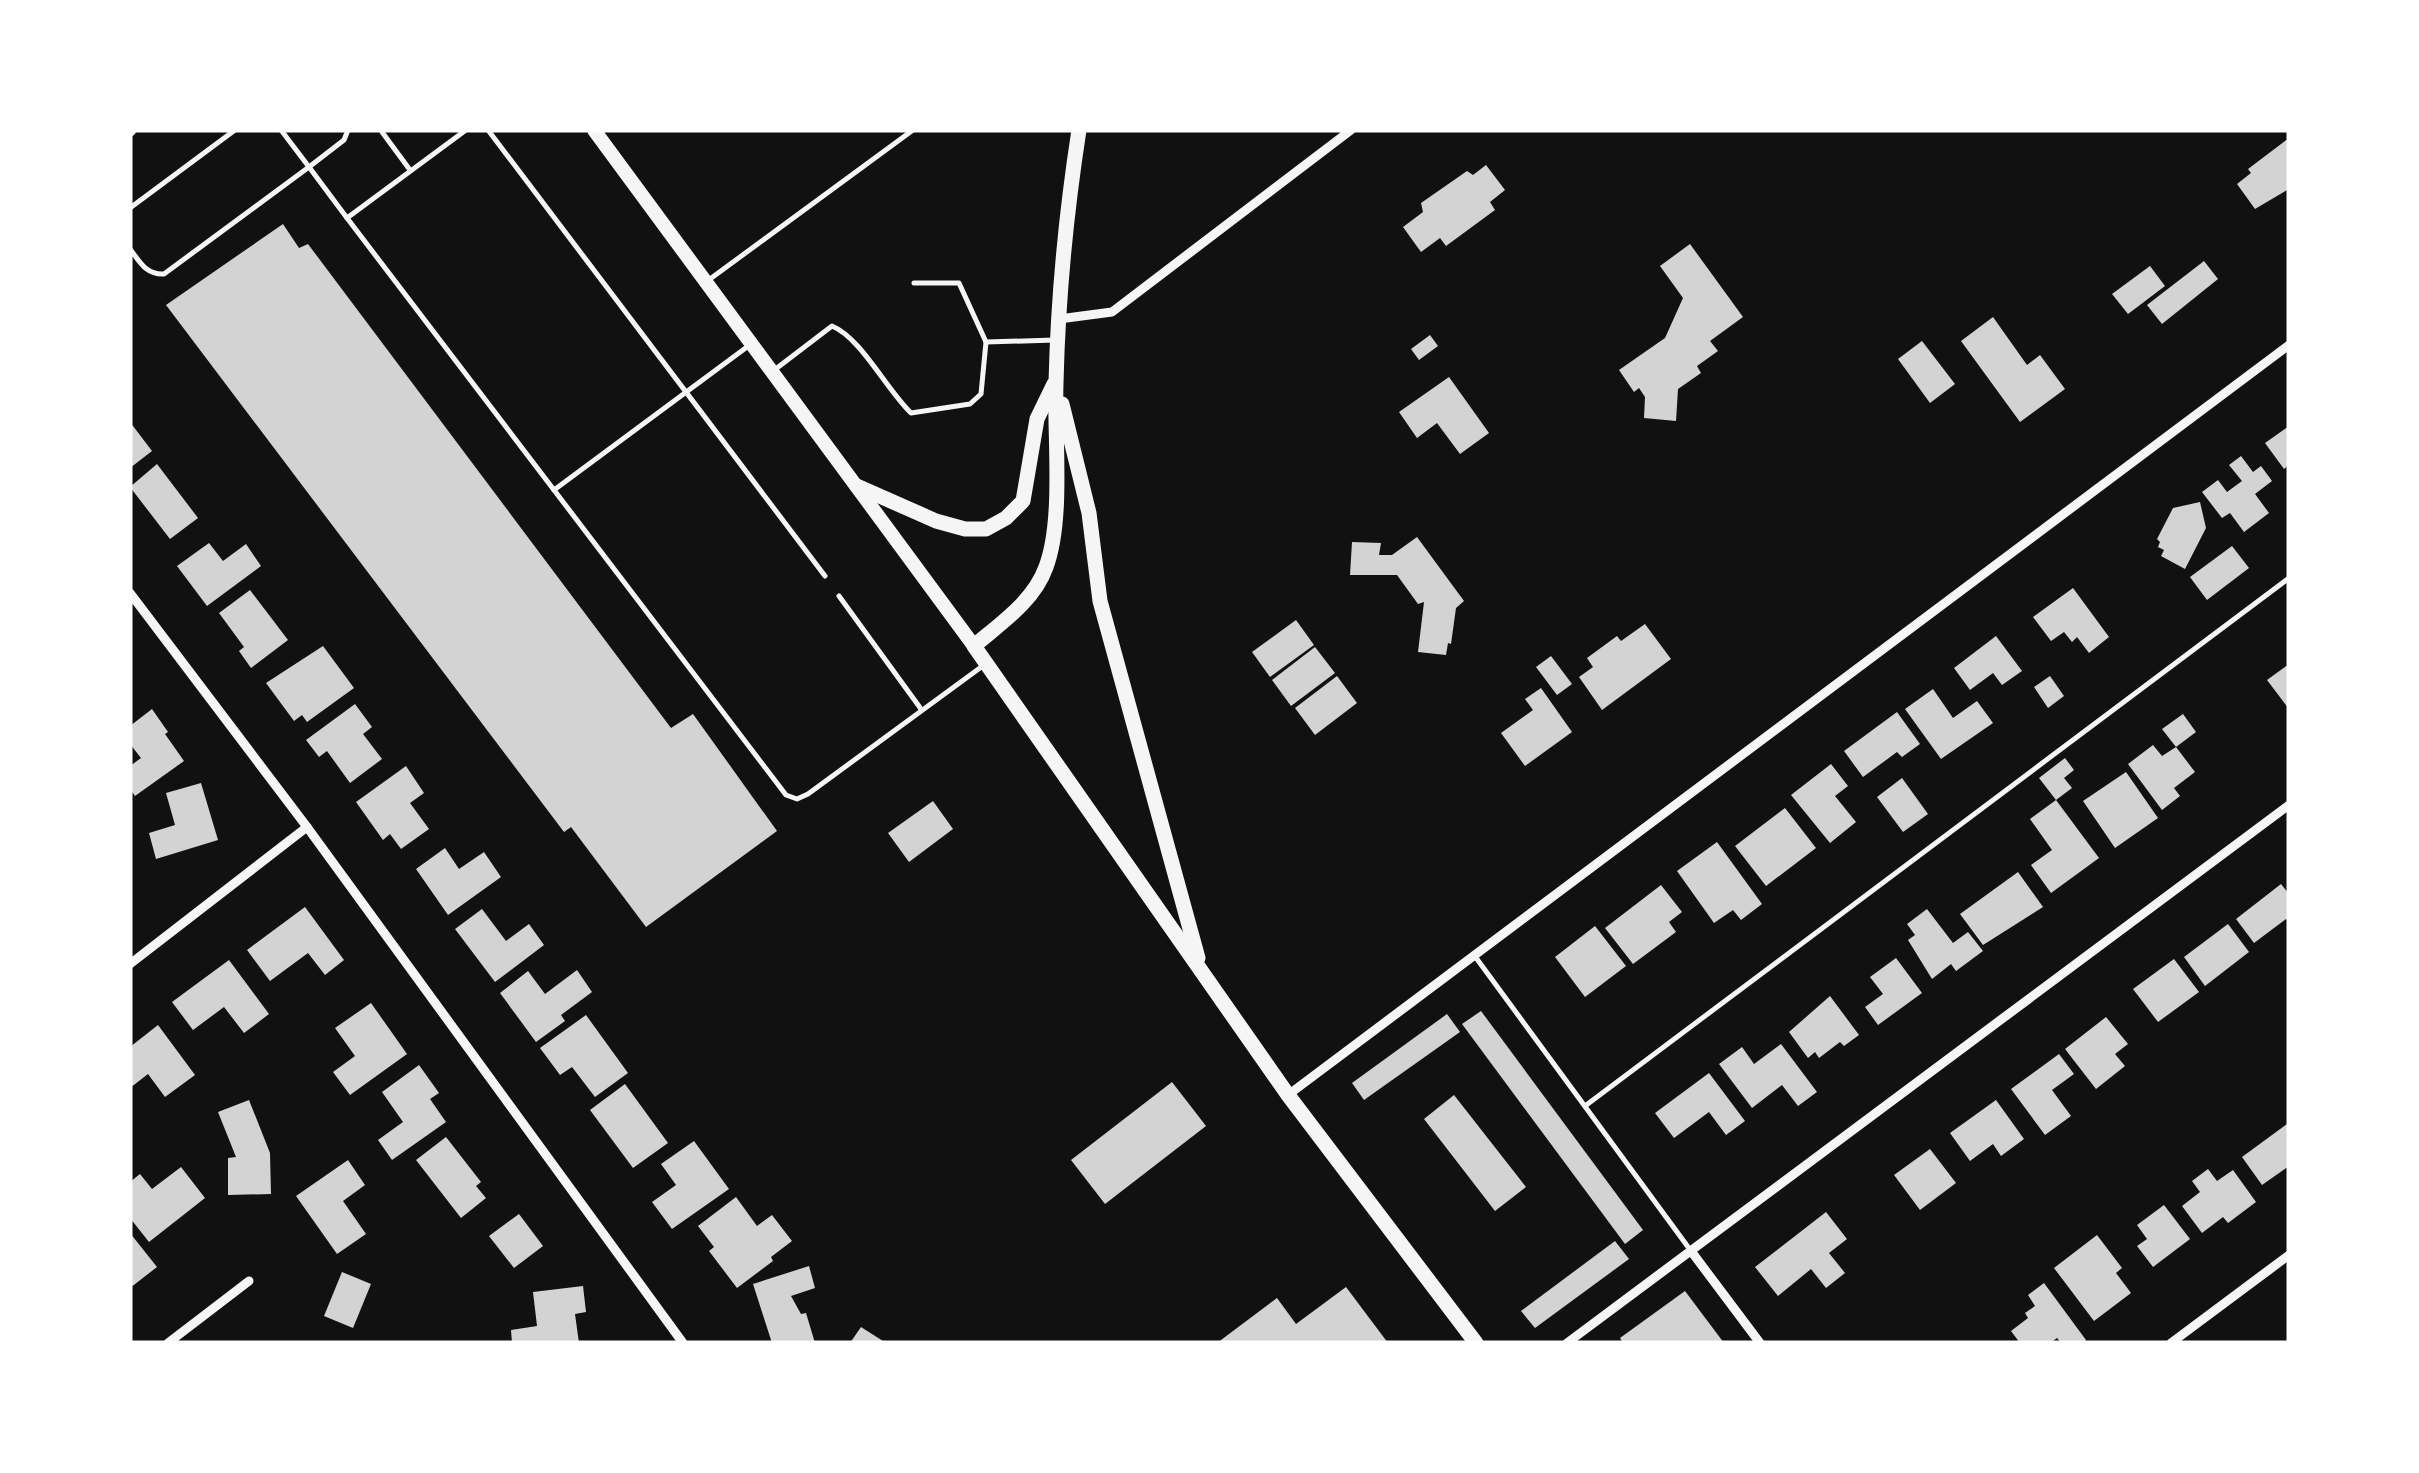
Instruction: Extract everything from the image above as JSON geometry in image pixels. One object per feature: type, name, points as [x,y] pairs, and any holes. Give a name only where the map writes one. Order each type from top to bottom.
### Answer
[{"type":"main road","points":[[594,130],[987,663],[1288,1094],[1476,1343]]},
{"type":"main road","points":[[974,646],[1022,605],[1046,568],[1054,525],[1056,380],[1064,241],[1079,130]]},
{"type":"main road","points":[[857,486],[936,521],[965,529],[986,529],[1006,518],[1023,500],[1037,419],[1056,380]]},
{"type":"main road","points":[[1056,380],[1090,512],[1100,601],[1201,970]]},
{"type":"street","points":[[1059,319],[1112,312],[1351,130]]},
{"type":"street","points":[[1288,1094],[2289,345]]},
{"type":"street","points":[[130,592],[684,1342]]},
{"type":"street","points":[[1566,1343],[2289,805]]},
{"type":"street","points":[[130,964],[307,827]]},
{"type":"street","points":[[1692,1251],[1760,1343]]},
{"type":"street","points":[[2172,1343],[2289,1256]]},
{"type":"street","points":[[168,1343],[249,1282]]},
{"type":"lane","points":[[130,208],[235,130]]},
{"type":"lane","points":[[281,130],[786,795],[797,799],[808,794],[987,663]]},
{"type":"lane","points":[[130,249],[146,270],[164,274],[344,140],[348,130]]},
{"type":"lane","points":[[347,218],[466,130]]},
{"type":"lane","points":[[488,130],[824,576]]},
{"type":"lane","points":[[706,282],[913,130]]},
{"type":"lane","points":[[382,132],[410,171]]},
{"type":"lane","points":[[772,372],[832,326],[845,332],[911,413],[970,404],[981,394],[986,342],[959,283],[914,283]]},
{"type":"lane","points":[[986,342],[1058,340]]},
{"type":"lane","points":[[554,490],[751,344]]},
{"type":"lane","points":[[1585,1106],[2289,578]]},
{"type":"lane","points":[[839,596],[921,710]]},
{"type":"lane","points":[[1474,955],[1692,1251]]},
{"type":"building","points":[[2289,138],[2289,189],[2255,209],[2237,184],[2251,173],[2248,169]]},
{"type":"building","points":[[1486,165],[1505,190],[1490,202],[1495,210],[1446,246],[1440,238],[1421,252],[1403,227],[1423,212],[1421,203],[1467,171],[1473,175]]},
{"type":"building","points":[[283,224],[299,248],[308,244],[671,728],[693,714],[777,831],[646,927],[571,827],[564,832],[166,305]]},
{"type":"building","points":[[1690,244],[1743,317],[1710,341],[1718,351],[1697,366],[1701,373],[1678,389],[1676,421],[1644,418],[1645,397],[1639,388],[1634,392],[1619,370],[1665,338],[1683,298],[1660,266]]},
{"type":"building","points":[[2204,261],[2218,279],[2162,324],[2147,305]]},
{"type":"building","points":[[2150,266],[2165,286],[2128,314],[2112,294]]},
{"type":"building","points":[[1993,317],[2027,365],[2040,355],[2065,389],[2020,422],[1961,341]]},
{"type":"building","points":[[1430,335],[1438,346],[1419,360],[1411,349]]},
{"type":"building","points":[[1922,341],[1955,384],[1930,403],[1898,359]]},
{"type":"building","points":[[1449,377],[1489,433],[1460,454],[1437,423],[1417,438],[1399,412]]},
{"type":"building","points":[[130,422],[152,451],[130,468]]},
{"type":"building","points":[[2289,426],[2289,465],[2284,469],[2265,443]]},
{"type":"building","points":[[2241,456],[2253,472],[2261,466],[2272,481],[2255,494],[2269,513],[2244,532],[2230,513],[2222,518],[2202,492],[2218,480],[2227,492],[2242,481],[2229,465]]},
{"type":"building","points":[[157,464],[198,518],[170,539],[130,487]]},
{"type":"building","points":[[2200,502],[2206,528],[2185,569],[2161,556],[2164,550],[2158,547],[2157,539],[2173,508]]},
{"type":"building","points":[[1417,537],[1464,601],[1456,608],[1446,655],[1418,652],[1424,602],[1418,604],[1397,575],[1350,575],[1352,542],[1381,543],[1379,555],[1392,555]]},
{"type":"building","points":[[209,543],[223,561],[246,544],[261,566],[207,606],[177,566]]},
{"type":"building","points":[[2232,546],[2249,568],[2207,600],[2190,577]]},
{"type":"building","points":[[2073,588],[2109,637],[2089,653],[2077,637],[2072,642],[2064,632],[2051,641],[2033,617]]},
{"type":"building","points":[[250,590],[288,640],[251,668],[239,651],[244,647],[219,613]]},
{"type":"building","points":[[1296,620],[1314,645],[1270,677],[1252,652]]},
{"type":"building","points":[[1645,624],[1671,659],[1602,710],[1579,677],[1593,667],[1587,658],[1617,636],[1621,641]]},
{"type":"building","points":[[1996,636],[2022,671],[2002,685],[1993,673],[1970,690],[1954,668]]},
{"type":"building","points":[[323,646],[354,688],[307,722],[302,715],[294,721],[266,683]]},
{"type":"building","points":[[1315,647],[1335,673],[1291,706],[1272,680]]},
{"type":"building","points":[[1551,656],[1572,684],[1557,695],[1536,667]]},
{"type":"building","points":[[2289,664],[2289,709],[2267,680]]},
{"type":"building","points":[[1337,676],[1357,703],[1315,735],[1295,708]]},
{"type":"building","points":[[2050,676],[2064,696],[2048,708],[2034,687]]},
{"type":"building","points":[[1541,688],[1572,732],[1525,766],[1501,733],[1533,710],[1525,699]]},
{"type":"building","points":[[1933,689],[1953,718],[1977,701],[1993,723],[1941,759],[1905,709]]},
{"type":"building","points":[[355,704],[372,727],[363,734],[382,759],[350,783],[327,751],[319,757],[306,740]]},
{"type":"building","points":[[152,709],[184,761],[135,796],[130,789],[130,766],[141,758],[130,744],[130,726]]},
{"type":"building","points":[[1897,712],[1920,744],[1902,757],[1897,752],[1863,777],[1844,751]]},
{"type":"building","points":[[2183,714],[2196,732],[2176,747],[2162,729]]},
{"type":"building","points":[[2153,745],[2162,756],[2176,747],[2195,772],[2174,788],[2180,796],[2162,810],[2128,764]]},
{"type":"building","points":[[2065,758],[2074,770],[2064,778],[2072,788],[2056,800],[2039,778]]},
{"type":"building","points":[[1831,764],[1848,786],[1835,796],[1856,822],[1830,843],[1791,795]]},
{"type":"building","points":[[406,766],[424,793],[410,803],[429,829],[401,849],[390,834],[383,840],[356,802]]},
{"type":"building","points":[[2126,772],[2158,818],[2115,848],[2083,801]]},
{"type":"building","points":[[1902,778],[1928,814],[1903,832],[1877,797]]},
{"type":"building","points":[[201,783],[218,840],[156,859],[149,833],[175,825],[166,793]]},
{"type":"building","points":[[2056,800],[2099,858],[2051,893],[2031,865],[2052,850],[2030,819]]},
{"type":"building","points":[[933,801],[953,829],[909,862],[888,833]]},
{"type":"building","points":[[1785,808],[1816,848],[1766,886],[1735,846]]},
{"type":"building","points":[[1717,842],[1762,904],[1741,920],[1733,910],[1714,923],[1677,871]]},
{"type":"building","points":[[445,848],[459,869],[484,852],[501,877],[448,915],[416,869]]},
{"type":"building","points":[[2018,872],[2043,907],[1983,945],[1960,914]]},
{"type":"building","points":[[2281,884],[2289,894],[2289,922],[2286,919],[2254,943],[2236,919]]},
{"type":"building","points":[[1661,885],[1682,912],[1669,922],[1676,932],[1633,964],[1605,928]]},
{"type":"building","points":[[305,907],[344,960],[325,975],[308,953],[270,981],[247,950]]},
{"type":"building","points":[[482,909],[506,941],[529,924],[544,945],[495,982],[455,929]]},
{"type":"building","points":[[1927,909],[1953,943],[1968,932],[1983,951],[1956,971],[1951,964],[1932,979],[1908,940],[1915,935],[1907,924]]},
{"type":"building","points":[[2228,924],[2249,952],[2205,986],[2184,957]]},
{"type":"building","points":[[1595,926],[1626,966],[1585,997],[1555,957]]},
{"type":"building","points":[[1896,958],[1922,993],[1878,1025],[1865,1007],[1883,994],[1870,977]]},
{"type":"building","points":[[2174,959],[2199,992],[2158,1022],[2133,989]]},
{"type":"building","points":[[229,960],[269,1014],[244,1033],[224,1007],[193,1030],[172,1002]]},
{"type":"building","points":[[577,970],[592,992],[561,1015],[565,1021],[536,1042],[500,993],[528,971],[545,994]]},
{"type":"building","points":[[1830,996],[1859,1035],[1844,1046],[1840,1042],[1819,1058],[1815,1052],[1808,1058],[1789,1032]]},
{"type":"building","points":[[371,1003],[407,1054],[350,1095],[333,1072],[355,1056],[335,1028]]},
{"type":"building","points":[[1481,1011],[1643,1230],[1625,1244],[1462,1024]]},
{"type":"building","points":[[1447,1014],[1460,1032],[1364,1100],[1352,1083]]},
{"type":"building","points":[[586,1015],[628,1073],[595,1097],[572,1067],[560,1075],[540,1048]]},
{"type":"building","points":[[2106,1017],[2128,1044],[2115,1054],[2125,1066],[2096,1089],[2065,1049]]},
{"type":"building","points":[[158,1025],[195,1075],[165,1097],[148,1074],[130,1088],[130,1047]]},
{"type":"building","points":[[1781,1044],[1817,1092],[1798,1106],[1782,1085],[1752,1108],[1719,1064],[1742,1047],[1754,1064]]},
{"type":"building","points":[[2059,1054],[2074,1074],[2052,1090],[2071,1116],[2045,1135],[2011,1089]]},
{"type":"building","points":[[419,1065],[439,1093],[430,1099],[446,1122],[392,1160],[378,1140],[403,1122],[382,1092]]},
{"type":"building","points":[[1709,1073],[1745,1121],[1726,1135],[1709,1112],[1674,1138],[1655,1113]]},
{"type":"building","points":[[1172,1082],[1206,1126],[1105,1204],[1071,1160]]},
{"type":"building","points":[[625,1084],[668,1143],[633,1168],[590,1110]]},
{"type":"building","points":[[1454,1095],[1526,1187],[1495,1211],[1424,1119]]},
{"type":"building","points":[[249,1100],[270,1153],[271,1194],[228,1195],[228,1158],[236,1157],[218,1112]]},
{"type":"building","points":[[1996,1100],[2024,1139],[2001,1156],[1993,1144],[1970,1161],[1950,1133]]},
{"type":"building","points":[[2287,1124],[2289,1166],[2262,1185],[2242,1157]]},
{"type":"building","points":[[446,1137],[481,1182],[476,1186],[486,1198],[461,1218],[416,1160]]},
{"type":"building","points":[[694,1141],[729,1189],[672,1229],[652,1202],[676,1185],[661,1164]]},
{"type":"building","points":[[1930,1149],[1956,1183],[1920,1210],[1894,1175]]},
{"type":"building","points":[[348,1160],[365,1185],[343,1201],[366,1234],[337,1254],[296,1196]]},
{"type":"building","points":[[181,1167],[205,1198],[149,1242],[130,1218],[130,1182],[140,1174],[152,1189]]},
{"type":"building","points":[[2208,1169],[2217,1181],[2233,1170],[2256,1202],[2228,1223],[2223,1217],[2202,1233],[2182,1206],[2200,1192],[2192,1181]]},
{"type":"building","points":[[736,1197],[757,1226],[772,1215],[792,1241],[737,1288],[709,1251],[714,1247],[698,1226]]},
{"type":"building","points":[[2164,1205],[2190,1239],[2153,1267],[2137,1246],[2147,1239],[2137,1225]]},
{"type":"building","points":[[1826,1212],[1847,1239],[1829,1253],[1845,1273],[1826,1288],[1811,1269],[1778,1296],[1755,1267]]},
{"type":"building","points":[[519,1214],[543,1246],[514,1268],[489,1236]]},
{"type":"building","points":[[130,1233],[157,1267],[130,1288]]},
{"type":"building","points":[[2097,1235],[2122,1268],[2116,1273],[2131,1293],[2094,1321],[2054,1268]]},
{"type":"building","points":[[1615,1241],[1629,1259],[1535,1328],[1521,1311]]},
{"type":"building","points":[[809,1266],[815,1288],[791,1296],[801,1314],[806,1313],[815,1343],[772,1343],[753,1284]]},
{"type":"building","points":[[342,1272],[371,1284],[353,1328],[324,1316]]},
{"type":"building","points":[[2044,1283],[2086,1340],[2083,1343],[2061,1343],[2057,1338],[2050,1343],[2020,1343],[2011,1331],[2028,1318],[2025,1313],[2035,1306],[2028,1295]]},
{"type":"building","points":[[583,1286],[586,1312],[575,1314],[579,1343],[512,1343],[511,1330],[537,1326],[533,1292]]},
{"type":"building","points":[[1346,1287],[1388,1343],[1217,1343],[1277,1298],[1296,1324]]},
{"type":"building","points":[[1685,1291],[1724,1343],[1623,1343],[1620,1338]]},
{"type":"building","points":[[861,1327],[883,1341],[882,1343],[850,1343]]}]
